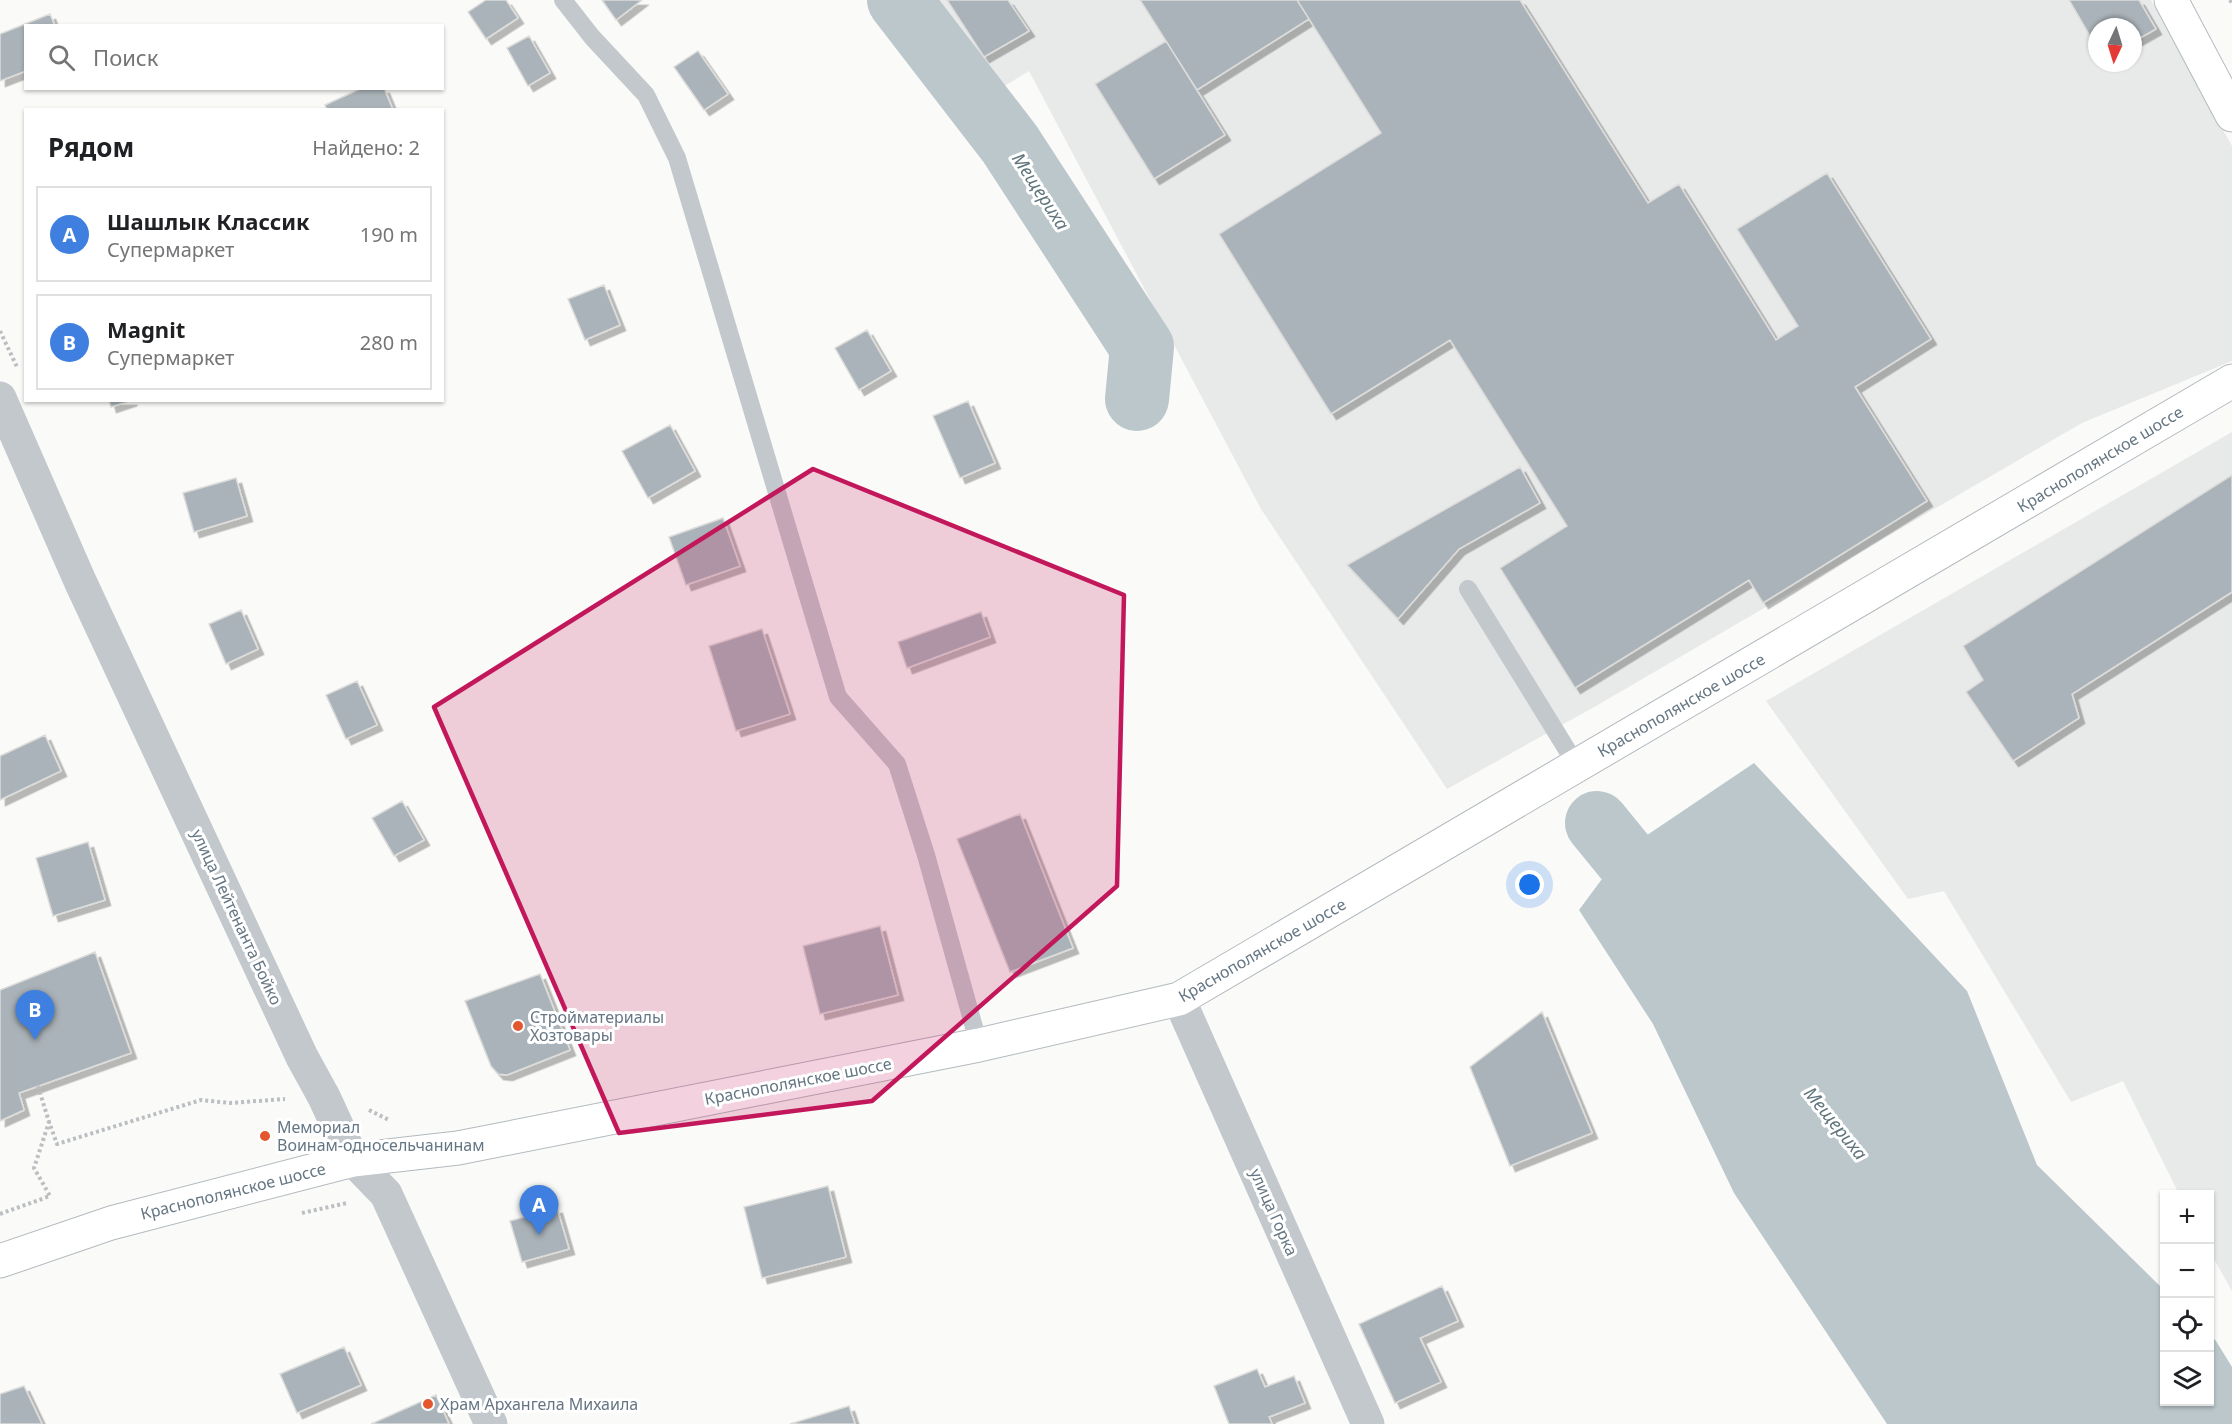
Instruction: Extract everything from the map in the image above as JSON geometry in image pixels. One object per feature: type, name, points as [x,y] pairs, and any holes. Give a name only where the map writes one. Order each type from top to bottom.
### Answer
[{"type":"main road","points":[[2171,0],[2232,115]]},
{"type":"main road","name":"Краснополянское шоссе","points":[[0,1261],[111,1223],[353,1160],[458,1148],[979,1046],[1179,999],[2232,381]]},
{"type":"street","name":"улица Лейтенанта Бойко","points":[[0,398],[80,581],[302,1057],[324,1097],[353,1160],[386,1194],[491,1424]]},
{"type":"street","name":"улица Горка","points":[[1179,999],[1368,1424]]},
{"type":"lane","points":[[563,0],[592,37],[646,95],[677,158],[838,697],[897,764],[926,855],[979,1046]]},
{"type":"lane","points":[[1468,589],[1577,766]]},
{"type":"path","points":[[0,331],[17,368]]},
{"type":"path","points":[[38,1086],[57,1144],[201,1100],[230,1103],[324,1097]]},
{"type":"path","points":[[368,1109],[400,1125]]},
{"type":"path","points":[[0,1214],[50,1196],[34,1167],[49,1122]]},
{"type":"path","points":[[294,1214],[386,1194]]},
{"type":"highlighted area","points":[[813,469],[1124,595],[1117,886],[872,1101],[619,1133],[434,707]]},
{"type":"shaded area","points":[[898,0],[2151,0],[2232,146],[2232,361],[2082,423],[1596,706],[1447,789],[1261,509],[1029,71],[985,98]]},
{"type":"shaded area","points":[[2232,432],[2232,1291],[2214,1259],[2214,1190],[2177,1190],[2123,1081],[2071,1102],[1944,891],[1908,899],[1766,701]]},
{"type":"water","points":[[1754,763],[1967,991],[2037,1165],[2160,1286],[2160,1406],[2214,1406],[2214,1339],[2232,1367],[2232,1424],[1887,1424],[1734,1193],[1653,1024],[1579,910],[1622,852]]},
{"type":"building","points":[[486,0],[506,0],[518,18],[486,39],[468,12]]},
{"type":"building","points":[[602,0],[642,0],[616,20]]},
{"type":"building","points":[[947,0],[1008,0],[1029,31],[984,57]]},
{"type":"building","points":[[1140,0],[1297,0],[1309,19],[1197,90]]},
{"type":"building","points":[[1297,0],[1520,0],[1648,203],[1679,184],[1776,340],[1798,326],[1737,229],[1827,173],[1931,339],[1855,387],[1927,501],[1763,603],[1749,580],[1575,688],[1500,568],[1567,526],[1450,340],[1331,414],[1219,234],[1381,133]]},
{"type":"building","points":[[2069,0],[2139,0],[2156,29],[2142,37],[2142,18],[2088,18],[2088,33]]},
{"type":"building","points":[[50,14],[54,24],[25,24]]},
{"type":"building","points":[[24,24],[24,72],[0,81],[0,34]]},
{"type":"building","points":[[529,36],[550,73],[528,86],[507,48]]},
{"type":"building","points":[[1166,41],[1225,135],[1154,179],[1095,84]]},
{"type":"building","points":[[698,51],[728,94],[704,110],[674,67]]},
{"type":"building","points":[[358,90],[385,90],[392,108],[326,108],[325,105]]},
{"type":"building","points":[[604,285],[620,325],[585,340],[568,299]]},
{"type":"building","points":[[867,330],[891,371],[859,390],[835,348]]},
{"type":"building","points":[[968,401],[995,463],[960,478],[933,416]]},
{"type":"building","points":[[110,402],[126,402],[111,407]]},
{"type":"building","points":[[670,425],[695,471],[648,498],[622,451]]},
{"type":"building","points":[[1520,467],[1540,503],[1459,549],[1398,619],[1347,565]]},
{"type":"building","points":[[2232,475],[2232,592],[2072,694],[2079,718],[2013,761],[1966,692],[1983,680],[1963,646]]},
{"type":"building","points":[[236,478],[247,516],[194,532],[183,493]]},
{"type":"building","points":[[723,518],[740,566],[686,585],[669,537]]},
{"type":"building","points":[[241,610],[258,649],[226,664],[209,624]]},
{"type":"building","points":[[981,612],[990,637],[907,668],[898,642]]},
{"type":"building","points":[[762,629],[790,714],[736,731],[709,646]]},
{"type":"building","points":[[357,681],[377,725],[346,739],[326,695]]},
{"type":"building","points":[[45,735],[61,771],[0,800],[0,756]]},
{"type":"building","points":[[402,801],[424,840],[394,856],[372,818]]},
{"type":"building","points":[[1020,814],[1073,948],[1010,972],[957,839]]},
{"type":"building","points":[[88,842],[105,900],[53,916],[36,858]]},
{"type":"building","points":[[880,926],[898,995],[820,1014],[803,946]]},
{"type":"building","points":[[95,952],[131,1053],[19,1093],[24,1110],[0,1121],[0,990]]},
{"type":"building","name":"Стройматериалы Хозтовары","points":[[540,974],[570,1050],[507,1075],[498,1074],[491,1066],[465,1001]]},
{"type":"building","points":[[1542,1012],[1592,1133],[1510,1166],[1470,1067]]},
{"type":"building","points":[[828,1186],[846,1257],[762,1278],[744,1207]]},
{"type":"building","points":[[557,1208],[569,1249],[522,1262],[510,1221]]},
{"type":"building","points":[[1442,1286],[1458,1321],[1420,1338],[1441,1382],[1395,1403],[1359,1324]]},
{"type":"building","points":[[344,1347],[361,1385],[297,1413],[280,1374]]},
{"type":"building","points":[[1257,1369],[1265,1387],[1294,1376],[1305,1403],[1269,1417],[1272,1424],[1229,1424],[1214,1386]]},
{"type":"building","points":[[24,1386],[42,1424],[0,1424],[0,1394]]},
{"type":"building","name":"Храм Архангела Михаила","points":[[436,1395],[449,1424],[371,1424]]},
{"type":"building","points":[[849,1406],[855,1424],[790,1424]]},
{"type":"waterway","name":"Мещериха","points":[[899,0],[1010,144],[1142,347],[1137,399]]},
{"type":"waterway","name":"Мещериха","points":[[1597,823],[1677,921]]},
{"type":"place","name":"Стройматериалы Хозтовары","points":[[518,1026]]},
{"type":"place","name":"Magnit","points":[[35,1040]]},
{"type":"place","name":"Мемориал Воинам-односельчанинам","points":[[265,1136]]},
{"type":"place","name":"Шашлык Классик","points":[[539,1235]]},
{"type":"place","name":"Храм Архангела Михаила","points":[[428,1404]]}]
